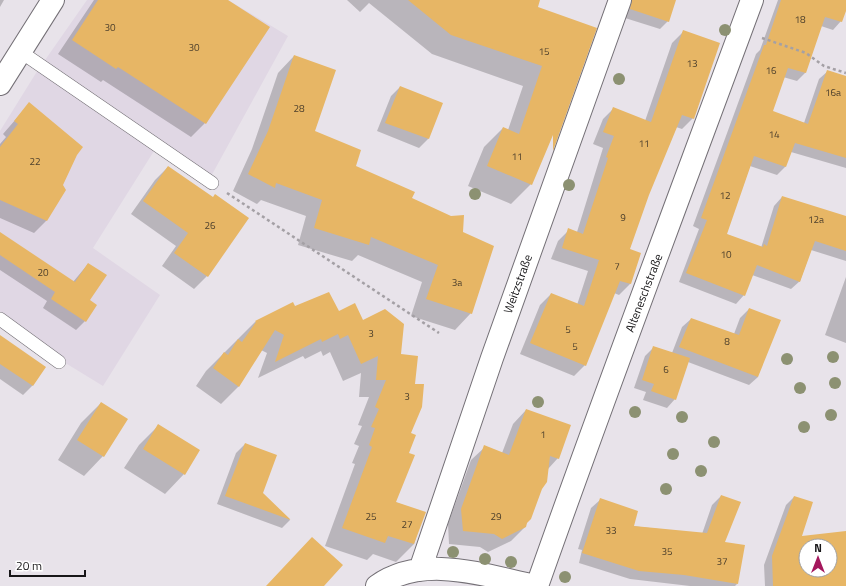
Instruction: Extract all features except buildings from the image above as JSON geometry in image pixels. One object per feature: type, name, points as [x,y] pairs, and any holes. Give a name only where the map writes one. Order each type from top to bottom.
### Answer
[{"type":"street","points":[[0,84],[53,0]]},
{"type":"street","name":"Weitzstraße","points":[[420,570],[492,358],[620,0]]},
{"type":"street","name":"Alteneschstraße","points":[[536,586],[602,403],[752,0]]},
{"type":"street","points":[[377,586],[398,574],[434,568],[462,571],[536,586]]},
{"type":"lane","points":[[21,52],[212,182]]},
{"type":"lane","points":[[0,319],[59,362]]},
{"type":"path","points":[[741,30],[806,53],[824,66],[846,74]]},
{"type":"path","points":[[212,182],[439,332]]},
{"type":"shaded area","points":[[87,0],[228,0],[288,36],[209,180],[159,143],[93,248],[160,295],[103,386],[0,323],[0,131],[36,73]]}]
